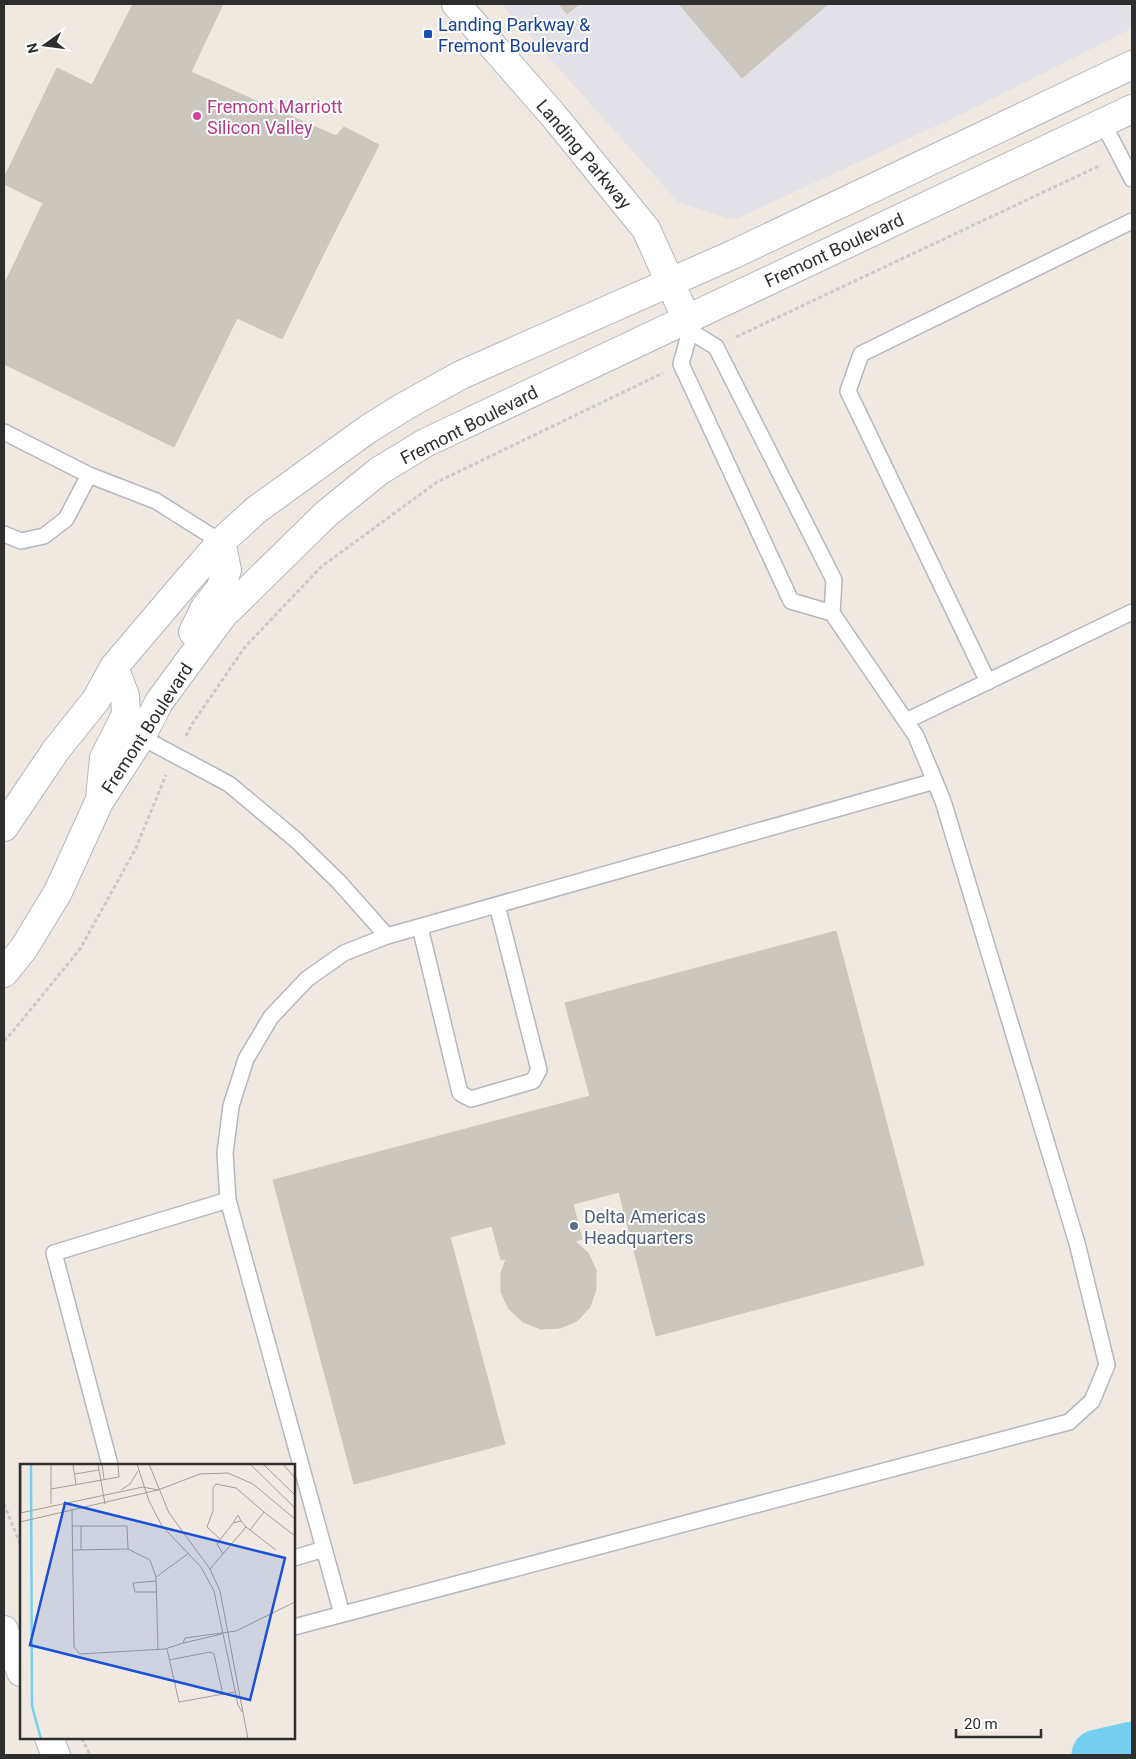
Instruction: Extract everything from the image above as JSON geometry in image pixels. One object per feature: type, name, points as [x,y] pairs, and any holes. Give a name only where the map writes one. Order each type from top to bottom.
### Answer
[{"type":"main road","name":"Landing Parkway","points":[[456,4],[553,115],[646,229],[689,326]]},
{"type":"main road","points":[[4,826],[56,750],[96,700],[114,667],[222,542],[256,510],[368,429],[405,406],[461,376],[734,254],[1132,65]]},
{"type":"main road","name":"Fremont Boulevard","points":[[4,973],[24,948],[58,892],[100,802],[141,737],[159,702],[223,615],[326,514],[379,471],[425,443],[689,326],[1132,109]]},
{"type":"main road","points":[[195,654],[193,631],[205,608],[220,589],[226,570],[222,542]]},
{"type":"main road","points":[[100,802],[104,758],[126,715],[125,696],[114,667]]},
{"type":"main road","points":[[4,1630],[20,1670]]},
{"type":"main road","points":[[49,1739],[56,1755]]},
{"type":"lane","points":[[1103,123],[1132,179]]},
{"type":"lane","points":[[988,682],[848,391],[861,354],[1132,221]]},
{"type":"lane","points":[[295,1627],[1070,1422],[1092,1401],[1107,1365],[1077,1243],[943,801],[916,736],[832,613],[834,580],[716,347],[689,326],[681,364],[792,601],[832,613]]},
{"type":"lane","points":[[4,432],[89,475],[156,502],[222,542]]},
{"type":"lane","points":[[4,534],[21,540],[44,536],[66,519],[89,475]]},
{"type":"lane","points":[[906,721],[1132,612]]},
{"type":"lane","points":[[141,737],[229,784],[296,840],[339,882],[387,936]]},
{"type":"lane","points":[[342,1614],[228,1200],[225,1153],[231,1106],[246,1059],[271,1017],[307,979],[344,952],[387,936],[935,782]]},
{"type":"lane","points":[[420,927],[460,1093],[471,1099],[533,1081],[539,1070],[497,905]]},
{"type":"lane","points":[[110,1464],[54,1253],[228,1200]]},
{"type":"lane","points":[[295,1558],[324,1549]]},
{"type":"path","points":[[716,347],[1121,155]]},
{"type":"path","points":[[4,1041],[80,949],[135,850],[167,774],[192,724],[245,647],[321,566],[437,482],[681,364]]},
{"type":"path","points":[[4,1504],[20,1544]]},
{"type":"path","points":[[82,1739],[90,1755]]},
{"type":"shaded area","points":[[501,4],[1132,4],[1132,28],[964,113],[734,220],[679,203]]},
{"type":"building","name":"Fremont Marriott Silicon Valley","points":[[133,4],[223,4],[191,72],[336,136],[344,127],[379,145],[329,243],[294,226],[301,213],[82,105]]},
{"type":"building","points":[[559,4],[579,4],[567,14]]},
{"type":"building","points":[[679,4],[828,4],[742,78]]},
{"type":"building","points":[[57,68],[92,85],[82,105],[301,213],[294,226],[329,243],[282,339],[237,318],[245,302],[4,184],[4,178]]},
{"type":"building","points":[[43,203],[245,302],[174,447],[4,364],[4,285]]},
{"type":"building","points":[[836,931],[924,1265],[656,1336],[619,1192],[573,1204],[582,1239],[575,1241],[588,1253],[596,1270],[596,1289],[590,1307],[577,1321],[560,1328],[541,1329],[523,1322],[509,1309],[501,1292],[501,1273],[506,1259],[501,1260],[492,1226],[450,1237],[505,1444],[354,1484],[273,1180],[590,1096],[565,1003]]},
{"type":"waterway","points":[[1097,1755],[1132,1747]]},
{"type":"place","name":"Landing Parkway & Fremont Boulevard","points":[[428,34]]},
{"type":"place","name":"Fremont Marriott Silicon Valley","points":[[197,116]]},
{"type":"place","name":"Delta Americas Headquarters","points":[[574,1226]]}]
